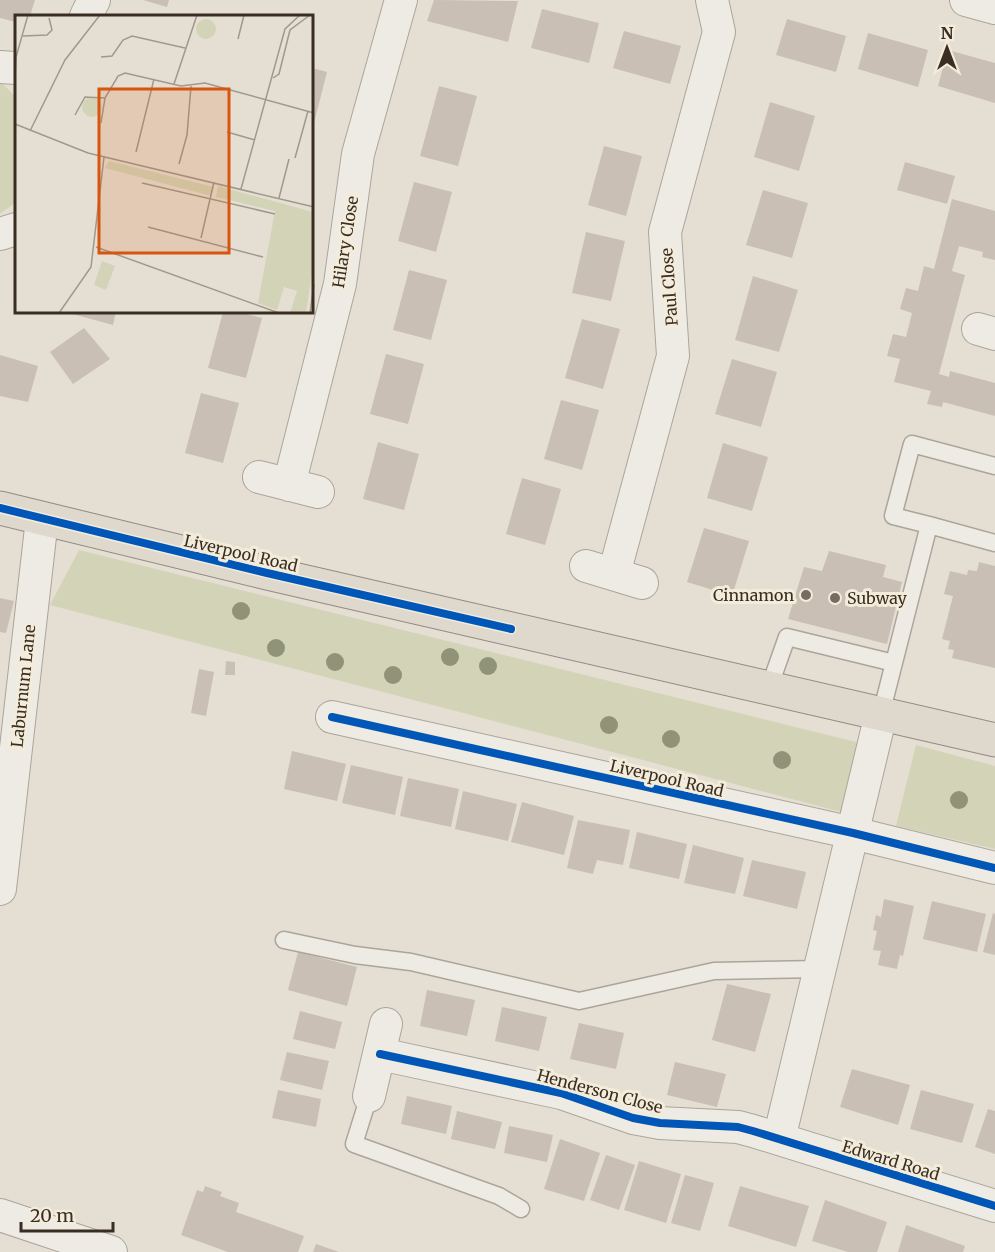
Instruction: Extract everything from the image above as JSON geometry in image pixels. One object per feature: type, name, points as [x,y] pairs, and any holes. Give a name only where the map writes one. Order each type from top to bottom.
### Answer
[{"type":"highway","name":"Liverpool Road","points":[[0,508],[995,740]]},
{"type":"street","points":[[86,15],[94,0]]},
{"type":"street","name":"Hilary Close","points":[[259,477],[304,488],[340,284],[358,154],[401,0]]},
{"type":"street","name":"Paul Close","points":[[614,574],[673,356],[665,232],[719,32],[712,0]]},
{"type":"street","points":[[966,0],[995,8]]},
{"type":"street","points":[[0,67],[15,68]]},
{"type":"street","points":[[0,234],[15,229]]},
{"type":"street","name":"Laburnum Lane","points":[[0,889],[42,519]]},
{"type":"street","points":[[779,1139],[881,714]]},
{"type":"street","name":"Liverpool Road","points":[[332,717],[853,833],[995,868]]},
{"type":"street","points":[[369,1096],[387,1024]]},
{"type":"street","name":"Henderson Close","points":[[380,1054],[561,1093],[633,1118],[677,1125],[738,1127],[779,1139]]},
{"type":"street","name":"Edward Road","points":[[779,1139],[995,1206]]},
{"type":"street","points":[[0,1215],[111,1252]]},
{"type":"lane","points":[[995,466],[912,444],[893,516],[995,543]]},
{"type":"lane","points":[[881,714],[929,525]]},
{"type":"lane","points":[[769,688],[787,637],[894,663]]},
{"type":"lane","points":[[284,940],[355,955],[411,962],[579,1001],[714,971],[820,969]]},
{"type":"lane","points":[[369,1096],[354,1144],[499,1196],[521,1209]]},
{"type":"green space","points":[[0,81],[15,96],[15,203],[0,214]]},
{"type":"green space","points":[[79,550],[880,748],[857,816],[50,605]]},
{"type":"green space","points":[[916,745],[995,766],[995,849],[896,826]]},
{"type":"building","points":[[0,0],[35,0],[30,15],[15,15],[15,22],[0,18]]},
{"type":"building","points":[[143,0],[169,0],[167,7]]},
{"type":"building","points":[[434,0],[518,1],[508,42],[427,21]]},
{"type":"building","points":[[542,9],[599,23],[589,63],[531,48]]},
{"type":"building","points":[[787,19],[846,36],[836,72],[776,55]]},
{"type":"building","points":[[624,31],[681,46],[670,84],[613,68]]},
{"type":"building","points":[[868,33],[928,50],[918,87],[858,69]]},
{"type":"building","points":[[948,50],[995,63],[995,103],[938,86]]},
{"type":"building","points":[[314,69],[327,72],[314,123]]},
{"type":"building","points":[[439,86],[477,96],[458,166],[420,156]]},
{"type":"building","points":[[770,102],[815,116],[799,171],[754,157]]},
{"type":"building","points":[[604,146],[642,156],[626,216],[588,205]]},
{"type":"building","points":[[905,162],[955,176],[947,204],[897,190]]},
{"type":"building","points":[[414,182],[452,192],[436,252],[398,241]]},
{"type":"building","points":[[763,190],[808,203],[792,258],[746,245]]},
{"type":"building","points":[[952,199],[995,211],[995,260],[982,257],[983,252],[959,246],[952,271],[965,275],[939,374],[949,377],[950,371],[995,383],[995,416],[943,402],[942,407],[927,404],[931,391],[894,382],[900,359],[887,356],[893,334],[906,337],[912,313],[900,309],[906,288],[918,291],[924,266],[934,269]]},
{"type":"building","points":[[586,232],[625,241],[611,301],[572,293]]},
{"type":"building","points":[[409,270],[447,280],[431,340],[393,330]]},
{"type":"building","points":[[753,276],[798,290],[779,352],[735,340]]},
{"type":"building","points":[[72,314],[116,314],[113,325]]},
{"type":"building","points":[[222,314],[247,314],[262,318],[246,378],[208,368]]},
{"type":"building","points":[[582,319],[620,329],[603,389],[565,378]]},
{"type":"building","points":[[84,328],[110,359],[73,384],[50,352]]},
{"type":"building","points":[[386,354],[424,364],[408,424],[370,414]]},
{"type":"building","points":[[0,355],[38,366],[28,402],[0,396]]},
{"type":"building","points":[[732,359],[777,372],[761,427],[715,414]]},
{"type":"building","points":[[201,393],[239,403],[223,463],[185,453]]},
{"type":"building","points":[[561,400],[599,410],[582,470],[544,459]]},
{"type":"building","points":[[378,442],[419,454],[404,510],[363,499]]},
{"type":"building","points":[[723,443],[768,457],[752,511],[707,498]]},
{"type":"building","points":[[522,478],[561,489],[545,545],[506,534]]},
{"type":"building","points":[[704,528],[749,541],[732,596],[687,582]]},
{"type":"building","points":[[829,551],[886,565],[883,577],[902,582],[887,644],[788,619],[804,567],[822,571]]},
{"type":"building","points":[[979,562],[995,566],[995,668],[952,658],[954,650],[948,649],[950,641],[942,639],[953,596],[944,594],[950,571],[967,575],[968,570],[977,571]]},
{"type":"building","points":[[0,598],[14,601],[6,633],[0,632]]},
{"type":"building","points":[[226,661],[235,662],[235,675],[225,675]]},
{"type":"building","points":[[199,669],[214,672],[206,716],[191,713]]},
{"type":"building","points":[[292,751],[346,764],[337,801],[284,789]]},
{"type":"building","points":[[351,765],[403,777],[395,815],[342,803]]},
{"type":"building","points":[[408,778],[459,789],[451,827],[400,816]]},
{"type":"building","points":[[463,791],[517,804],[508,841],[455,829]]},
{"type":"building","points":[[522,802],[574,816],[564,855],[511,842]]},
{"type":"building","points":[[578,820],[630,830],[623,865],[597,860],[593,874],[567,868]]},
{"type":"building","points":[[637,832],[687,844],[679,879],[629,868]]},
{"type":"building","points":[[693,845],[744,858],[735,894],[684,883]]},
{"type":"building","points":[[752,860],[806,872],[797,909],[743,896]]},
{"type":"building","points":[[884,899],[914,906],[903,956],[900,955],[897,969],[878,965],[881,951],[873,950],[877,931],[873,930],[876,915],[881,917]]},
{"type":"building","points":[[932,901],[986,914],[977,952],[923,939]]},
{"type":"building","points":[[993,913],[995,914],[995,955],[983,952]]},
{"type":"building","points":[[298,952],[357,967],[347,1006],[288,990]]},
{"type":"building","points":[[727,984],[771,994],[755,1052],[712,1040]]},
{"type":"building","points":[[427,990],[475,1000],[467,1036],[420,1026]]},
{"type":"building","points":[[502,1007],[547,1017],[539,1051],[495,1041]]},
{"type":"building","points":[[300,1011],[342,1022],[335,1049],[293,1039]]},
{"type":"building","points":[[579,1023],[624,1033],[616,1069],[570,1059]]},
{"type":"building","points":[[287,1052],[329,1061],[322,1090],[280,1080]]},
{"type":"building","points":[[675,1062],[726,1074],[717,1107],[667,1095]]},
{"type":"building","points":[[852,1069],[910,1085],[898,1125],[840,1107]]},
{"type":"building","points":[[278,1090],[321,1099],[316,1127],[272,1118]]},
{"type":"building","points":[[921,1090],[974,1104],[962,1143],[910,1129]]},
{"type":"building","points":[[407,1096],[452,1106],[446,1134],[401,1124]]},
{"type":"building","points":[[988,1109],[995,1111],[995,1154],[975,1147]]},
{"type":"building","points":[[457,1111],[502,1122],[495,1149],[451,1139]]},
{"type":"building","points":[[509,1126],[553,1135],[547,1162],[504,1153]]},
{"type":"building","points":[[560,1139],[600,1153],[584,1201],[544,1189]]},
{"type":"building","points":[[606,1155],[635,1165],[619,1210],[590,1200]]},
{"type":"building","points":[[639,1161],[681,1174],[666,1223],[624,1210]]},
{"type":"building","points":[[685,1175],[714,1183],[700,1231],[671,1223]]},
{"type":"building","points":[[205,1186],[222,1192],[220,1196],[239,1203],[236,1212],[304,1236],[298,1252],[228,1252],[181,1235],[197,1190],[203,1192]]},
{"type":"building","points":[[740,1186],[809,1206],[796,1247],[728,1226]]},
{"type":"building","points":[[825,1200],[887,1222],[877,1252],[848,1252],[812,1241]]},
{"type":"building","points":[[906,1225],[965,1246],[963,1252],[898,1252]]},
{"type":"building","points":[[316,1244],[339,1252],[313,1252]]},
{"type":"cycle path","points":[[0,508],[511,629]]},
{"type":"cycle path","points":[[332,717],[853,833],[995,868]]},
{"type":"cycle path","points":[[380,1054],[561,1093],[633,1118],[660,1123],[738,1127],[995,1206]]},
{"type":"place","name":"Cinnamon","points":[[806,595]]},
{"type":"place","name":"Subway","points":[[835,598]]}]
